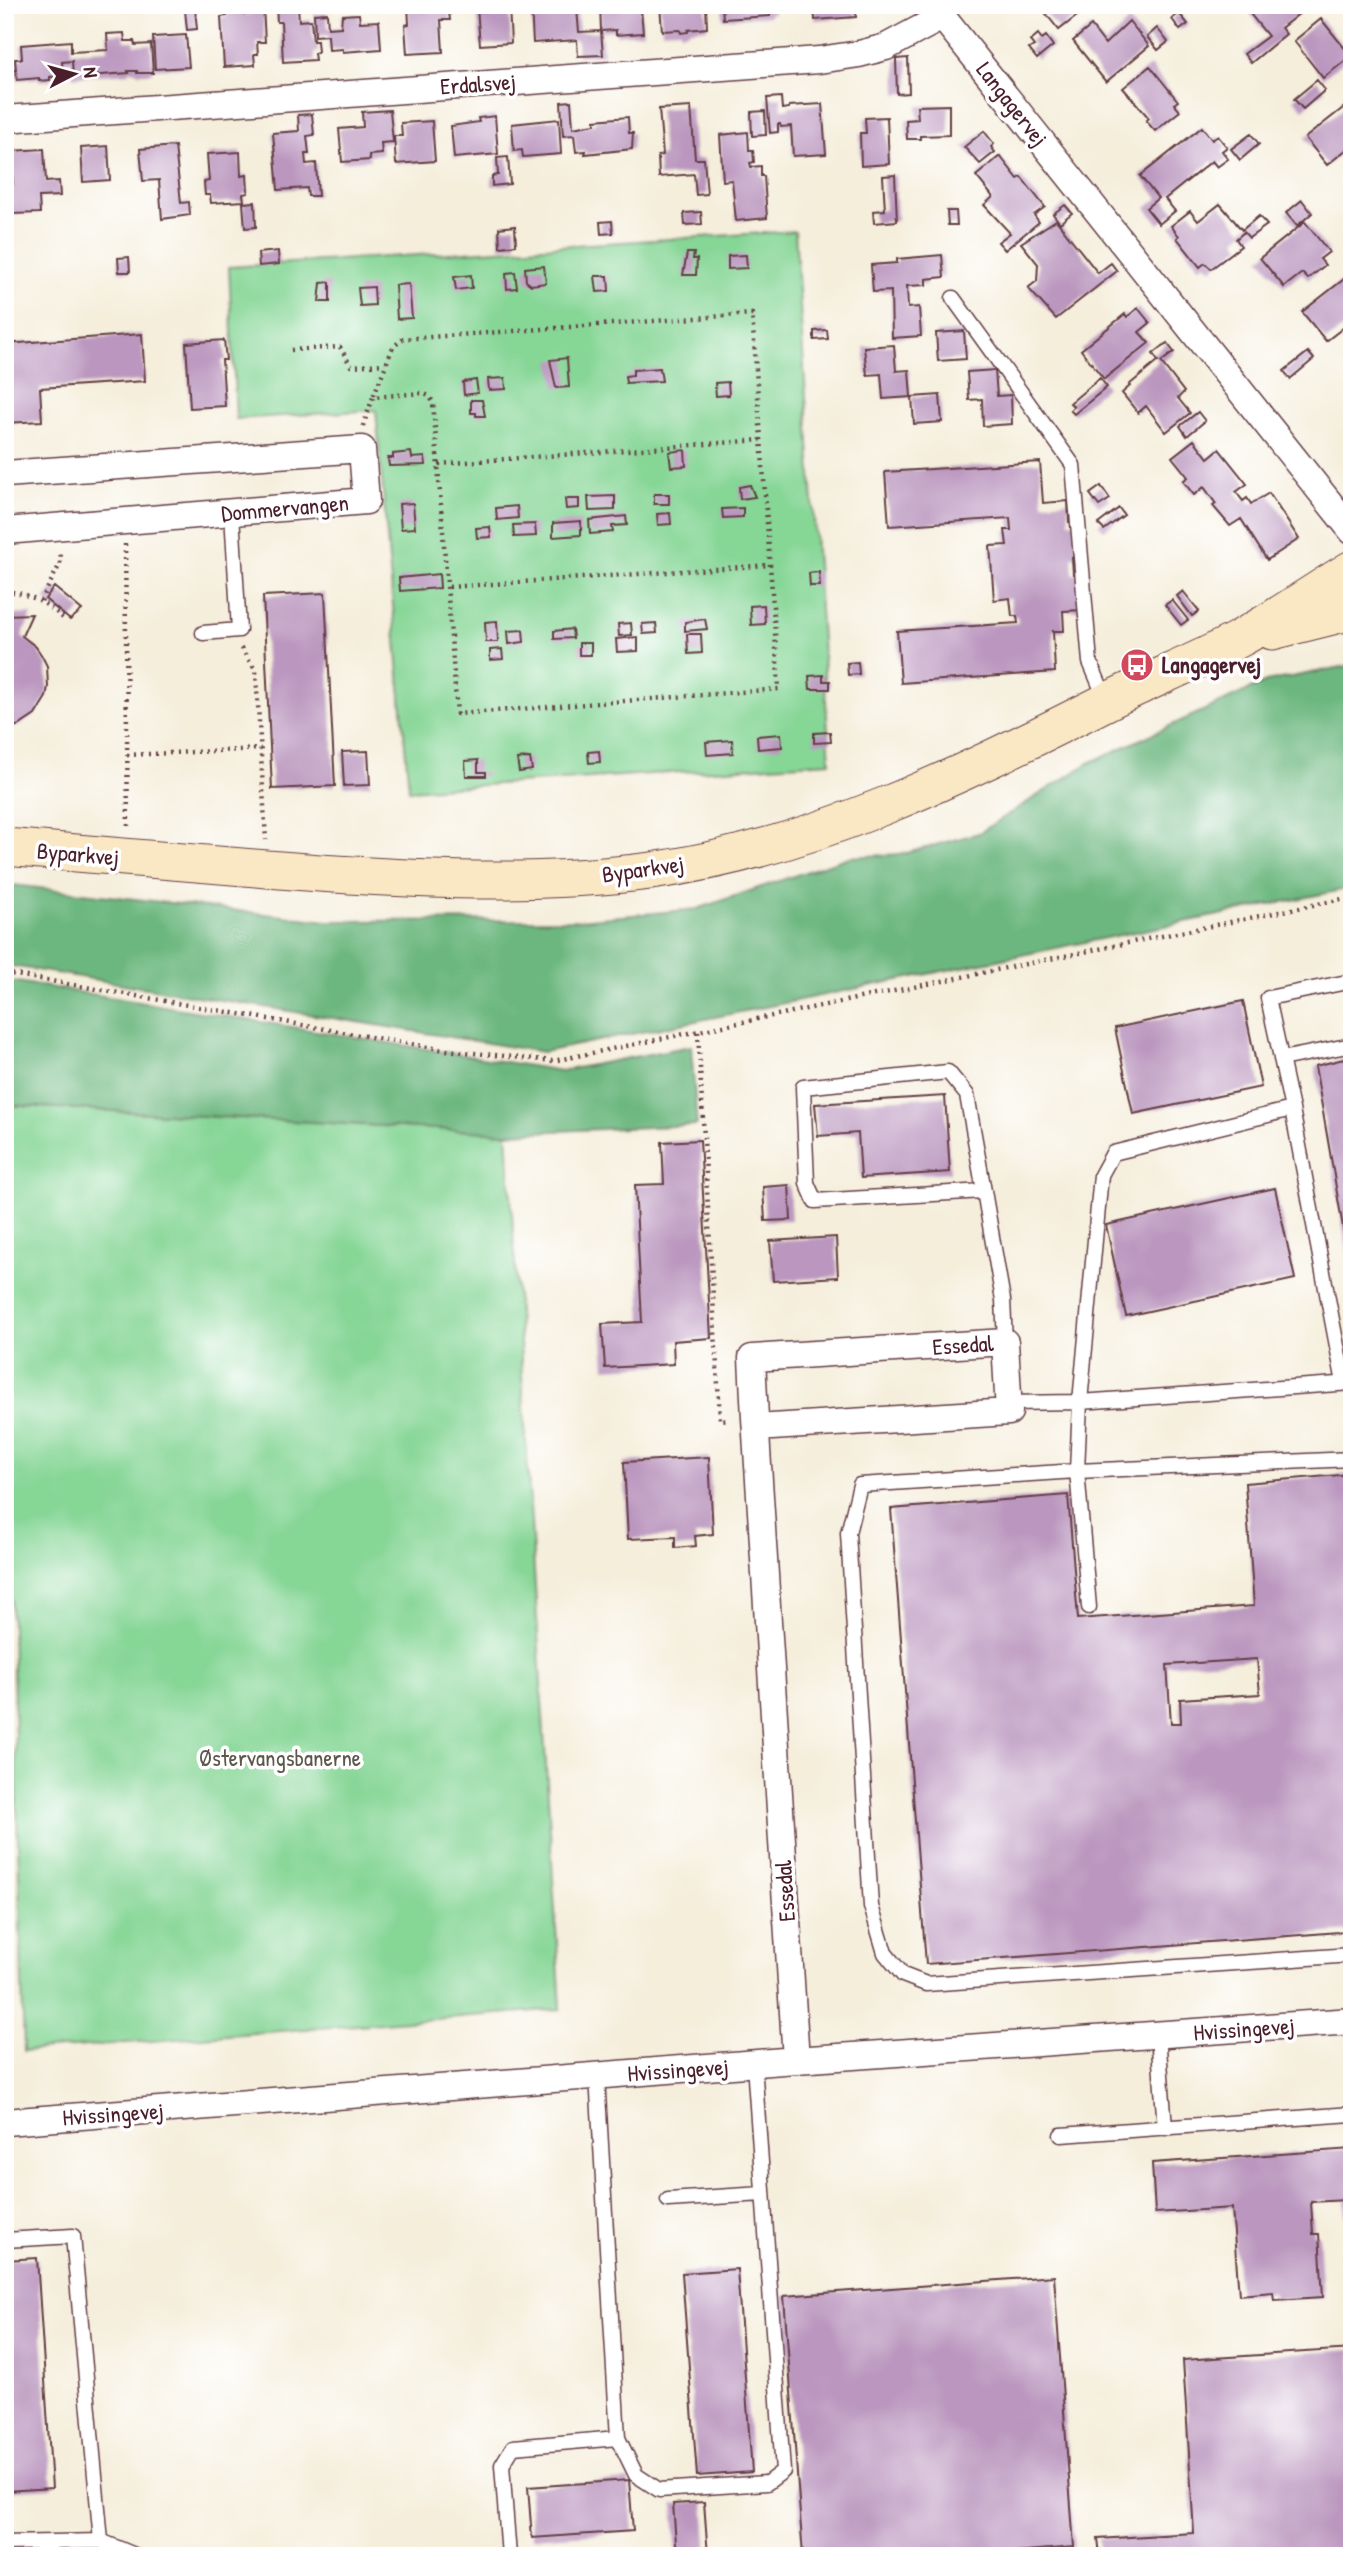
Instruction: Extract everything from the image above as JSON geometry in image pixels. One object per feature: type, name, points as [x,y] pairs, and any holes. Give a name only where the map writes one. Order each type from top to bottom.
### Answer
[{"type":"street","name":"Erdalsvej","points":[[5,118],[819,60],[886,47],[938,11]]},
{"type":"street","name":"Langagervej","points":[[938,11],[1352,531]]},
{"type":"street","points":[[5,474],[362,449]]},
{"type":"street","name":"Dommervangen","points":[[5,531],[366,501],[362,449]]},
{"type":"street","name":"Byparkvej","points":[[5,847],[373,878],[470,880],[571,878],[652,870],[738,853],[884,807],[1009,751],[1106,701],[1237,640],[1352,569]]},
{"type":"street","name":"Byparkvej","points":[[1237,640],[1352,611]]},
{"type":"street","name":"Essedal","points":[[796,2060],[752,1358],[1005,1342],[1009,1403]]},
{"type":"street","points":[[755,1423],[1009,1412],[1009,1403]]},
{"type":"street","name":"Hvissingevej","points":[[5,2122],[796,2060],[1352,2021]]},
{"type":"lane","points":[[953,298],[1073,465],[1090,662],[1106,701]]},
{"type":"lane","points":[[203,633],[239,630],[232,513]]},
{"type":"lane","points":[[1009,1403],[1080,1402],[1348,1383],[1268,998],[1352,981]]},
{"type":"lane","points":[[1281,1059],[1352,1045]]},
{"type":"lane","points":[[984,1191],[815,1201],[807,1183],[803,1087],[948,1072],[967,1095],[984,1191],[1003,1300],[1005,1342]]},
{"type":"lane","points":[[1088,1607],[1077,1471],[1080,1402],[1101,1175],[1113,1153],[1292,1109]]},
{"type":"lane","points":[[1352,1459],[1077,1471],[860,1485],[848,1533],[871,1906],[885,1952],[903,1975],[926,1984],[1352,1955]]},
{"type":"lane","points":[[1158,2035],[1164,2128]]},
{"type":"lane","points":[[597,2076],[618,2438],[636,2475],[659,2490],[767,2483],[783,2471],[754,2064]]},
{"type":"lane","points":[[1061,2135],[1352,2114]]},
{"type":"lane","points":[[668,2200],[763,2194]]},
{"type":"lane","points":[[5,2239],[73,2236],[101,2541]]},
{"type":"lane","points":[[509,2556],[502,2465],[513,2447],[618,2438]]},
{"type":"lane","points":[[5,2543],[101,2541],[137,2556]]},
{"type":"path","points":[[362,449],[362,428],[373,397],[385,364],[396,344],[408,339],[752,314],[779,689],[457,714],[435,410],[429,396],[415,392],[373,397]]},
{"type":"path","points":[[291,350],[338,346],[344,349],[351,366],[385,364]]},
{"type":"path","points":[[439,464],[761,440]]},
{"type":"path","points":[[125,522],[128,858]]},
{"type":"path","points":[[41,601],[61,561],[59,527]]},
{"type":"path","points":[[449,587],[770,565]]},
{"type":"path","points":[[5,591],[19,592],[41,601],[64,619]]},
{"type":"path","points":[[239,630],[242,650],[256,671],[268,869]]},
{"type":"path","points":[[127,755],[261,749]]},
{"type":"path","points":[[5,973],[445,1049],[552,1061],[1352,897]]},
{"type":"path","points":[[698,1032],[720,1420],[755,1423]]},
{"type":"green space","points":[[795,231],[830,762],[409,790],[376,410],[236,419],[229,267]]},
{"type":"green space","points":[[1352,665],[1352,888],[543,1052],[5,965],[5,884],[327,921],[579,920],[697,909],[849,857],[903,854],[979,833],[1089,763],[1266,682]]},
{"type":"green space","points":[[5,980],[561,1071],[691,1046],[697,1125],[507,1133],[5,1105]]},
{"type":"green space","name":"Østervangsbanerne","points":[[5,1105],[507,1133],[561,2009],[24,2051],[5,1385]]},
{"type":"building","points":[[276,5],[298,5],[299,21],[311,20],[313,41],[317,41],[318,52],[314,53],[315,60],[283,62],[281,22],[277,22]]},
{"type":"building","points":[[408,5],[448,5],[450,20],[441,20],[443,52],[407,54],[405,25],[409,24]]},
{"type":"building","points":[[531,5],[549,5],[549,8],[586,5],[586,9],[577,9],[579,32],[601,31],[603,55],[578,56],[577,40],[533,43]]},
{"type":"building","points":[[600,5],[644,5],[644,9],[641,9],[643,33],[616,35],[616,30],[601,31]]},
{"type":"building","points":[[660,5],[706,5],[707,28],[681,33],[680,30],[662,31]]},
{"type":"building","points":[[722,5],[773,5],[773,13],[770,13],[770,16],[723,19]]},
{"type":"building","points":[[814,5],[855,5],[856,17],[815,20]]},
{"type":"building","points":[[1039,5],[1091,5],[1059,30]]},
{"type":"building","points":[[1252,5],[1302,5],[1305,9],[1281,28],[1286,34],[1251,63],[1244,54],[1268,36],[1246,9]]},
{"type":"building","points":[[263,6],[265,42],[257,42],[255,65],[224,67],[221,17],[227,16],[227,10],[244,9],[244,15],[250,14],[250,7]]},
{"type":"building","points":[[509,6],[511,43],[480,45],[477,8]]},
{"type":"building","points":[[195,9],[197,29],[187,30],[185,10]]},
{"type":"building","points":[[327,13],[328,28],[341,27],[342,15],[359,14],[360,22],[379,21],[381,49],[343,52],[343,49],[329,50],[328,35],[315,36],[314,14]]},
{"type":"building","points":[[1179,13],[1188,24],[1180,30],[1172,19]]},
{"type":"building","points":[[1321,19],[1351,56],[1323,78],[1294,41]]},
{"type":"building","points":[[1129,21],[1149,46],[1106,82],[1073,41],[1091,26],[1105,44]]},
{"type":"building","points":[[1157,28],[1168,42],[1158,50],[1147,37]]},
{"type":"building","points":[[124,33],[125,41],[134,41],[135,45],[151,44],[153,73],[128,71],[129,73],[73,77],[72,61],[62,62],[63,76],[39,81],[39,78],[17,80],[15,59],[22,59],[21,45],[71,41],[71,52],[108,50],[107,34]]},
{"type":"building","points":[[1038,34],[1042,39],[1046,36],[1053,46],[1037,59],[1029,49],[1034,46],[1030,41]]},
{"type":"building","points":[[186,35],[189,67],[155,69],[153,37]]},
{"type":"building","points":[[908,58],[909,93],[897,94],[896,59]]},
{"type":"building","points":[[1150,66],[1178,101],[1174,104],[1180,111],[1155,131],[1146,121],[1149,118],[1123,88]]},
{"type":"building","points":[[1317,80],[1325,90],[1303,109],[1294,99]]},
{"type":"building","points":[[781,97],[782,109],[789,106],[822,104],[826,154],[793,156],[791,126],[781,127],[778,124],[778,132],[770,133],[767,98]]},
{"type":"building","points":[[571,101],[573,128],[595,124],[595,120],[628,117],[629,133],[633,133],[632,149],[585,154],[586,151],[576,152],[574,135],[563,136],[561,102]]},
{"type":"building","points":[[1352,101],[1352,145],[1327,165],[1305,138]]},
{"type":"building","points":[[949,105],[949,135],[907,139],[906,120],[918,119],[917,106]]},
{"type":"building","points":[[691,107],[695,159],[704,159],[707,194],[696,195],[694,174],[659,177],[658,156],[663,155],[659,109]]},
{"type":"building","points":[[390,110],[393,142],[381,143],[382,154],[369,155],[370,160],[342,162],[339,129],[363,127],[362,112]]},
{"type":"building","points":[[765,111],[766,135],[752,136],[751,112]]},
{"type":"building","points":[[312,114],[314,135],[307,136],[309,154],[305,154],[306,164],[316,163],[318,196],[308,196],[307,188],[278,190],[273,133],[299,131],[298,115]]},
{"type":"building","points":[[495,116],[498,154],[454,158],[451,126],[479,122],[478,118]]},
{"type":"building","points":[[887,117],[889,164],[861,166],[860,133],[866,133],[865,118]]},
{"type":"building","points":[[559,119],[561,154],[523,157],[522,150],[514,151],[512,124]]},
{"type":"building","points":[[432,121],[435,161],[396,164],[394,136],[402,136],[401,123]]},
{"type":"building","points":[[1202,127],[1212,140],[1218,136],[1227,147],[1222,151],[1228,159],[1217,167],[1212,161],[1165,199],[1175,211],[1159,224],[1146,208],[1158,198],[1140,176]]},
{"type":"building","points":[[984,131],[994,144],[991,147],[995,152],[980,164],[964,147]]},
{"type":"building","points":[[748,132],[749,150],[753,150],[754,162],[750,163],[751,167],[761,166],[761,176],[764,176],[767,218],[736,221],[732,180],[723,181],[720,135]]},
{"type":"building","points":[[1251,134],[1259,144],[1240,160],[1231,149]]},
{"type":"building","points":[[108,146],[110,180],[83,182],[81,148]]},
{"type":"building","points":[[175,146],[181,203],[189,202],[190,215],[162,219],[159,180],[143,181],[140,149]]},
{"type":"building","points":[[44,149],[46,182],[59,181],[60,196],[39,197],[40,213],[10,214],[9,184],[13,184],[12,174],[5,174],[5,153]]},
{"type":"building","points":[[240,152],[241,176],[247,175],[248,193],[243,194],[244,201],[211,203],[210,195],[205,195],[204,182],[209,181],[207,154]]},
{"type":"building","points":[[1000,156],[1045,207],[1034,215],[1039,222],[1005,250],[998,242],[1010,233],[984,205],[993,197],[976,176]]},
{"type":"building","points":[[508,157],[510,184],[492,186],[492,176],[498,175],[497,158]]},
{"type":"building","points":[[895,175],[897,221],[874,223],[873,211],[885,210],[883,176]]},
{"type":"building","points":[[1302,200],[1312,213],[1297,226],[1286,213]]},
{"type":"building","points":[[255,202],[256,227],[245,228],[243,203]]},
{"type":"building","points":[[1220,204],[1242,230],[1259,216],[1267,225],[1249,238],[1244,232],[1236,239],[1241,246],[1211,269],[1205,263],[1200,267],[1171,226],[1190,211],[1198,221]]},
{"type":"building","points":[[1065,205],[1072,213],[1060,223],[1053,214]]},
{"type":"building","points":[[947,211],[956,211],[957,225],[948,225]]},
{"type":"building","points":[[701,212],[702,224],[685,225],[684,213]]},
{"type":"building","points":[[1056,220],[1098,273],[1111,263],[1117,271],[1056,319],[1028,288],[1037,281],[1038,264],[1021,243]]},
{"type":"building","points":[[612,221],[613,233],[601,234],[600,222]]},
{"type":"building","points":[[1305,222],[1329,252],[1320,259],[1325,265],[1308,279],[1302,273],[1284,287],[1260,258]]},
{"type":"building","points":[[515,226],[516,245],[500,247],[499,228]]},
{"type":"building","points":[[278,251],[279,264],[259,266],[258,253]]},
{"type":"building","points":[[687,253],[694,253],[693,259],[697,259],[696,275],[683,275]]},
{"type":"building","points":[[746,255],[747,268],[728,269],[728,256]]},
{"type":"building","points":[[942,255],[944,277],[926,279],[926,285],[907,286],[908,308],[919,307],[921,336],[892,338],[891,291],[873,292],[871,265],[897,263],[897,259]]},
{"type":"building","points":[[129,257],[130,272],[119,272],[118,258]]},
{"type":"building","points":[[544,266],[546,283],[531,285],[526,281],[525,268]]},
{"type":"building","points":[[515,272],[517,288],[507,289],[506,273]]},
{"type":"building","points":[[471,275],[472,288],[456,290],[454,277]]},
{"type":"building","points":[[595,276],[608,276],[609,291],[597,292]]},
{"type":"building","points":[[1348,276],[1352,281],[1352,321],[1326,341],[1302,312]]},
{"type":"building","points":[[330,282],[330,302],[319,302],[321,283]]},
{"type":"building","points":[[409,284],[412,318],[397,319],[395,285]]},
{"type":"building","points":[[374,287],[375,305],[360,306],[358,288]]},
{"type":"building","points":[[1138,308],[1150,323],[1139,332],[1149,343],[1104,379],[1081,350],[1125,314],[1127,317]]},
{"type":"building","points":[[827,330],[828,339],[814,340],[814,331]]},
{"type":"building","points":[[964,331],[966,359],[938,361],[936,333]]},
{"type":"building","points":[[142,334],[145,381],[40,388],[42,421],[5,423],[5,344]]},
{"type":"building","points":[[224,340],[226,360],[222,360],[225,406],[190,408],[186,343]]},
{"type":"building","points":[[1167,343],[1174,352],[1161,362],[1184,392],[1178,398],[1190,413],[1166,432],[1146,406],[1138,413],[1122,393],[1158,361],[1153,354]]},
{"type":"building","points":[[894,345],[896,371],[909,370],[911,397],[883,399],[881,374],[867,375],[864,347]]},
{"type":"building","points":[[1308,352],[1314,359],[1290,379],[1284,371]]},
{"type":"building","points":[[567,358],[569,387],[556,388],[550,360]]},
{"type":"building","points":[[660,368],[662,381],[626,383],[625,376],[633,375],[633,370]]},
{"type":"building","points":[[995,370],[997,396],[1011,395],[1012,424],[983,426],[982,399],[969,400],[967,372]]},
{"type":"building","points":[[505,378],[506,389],[489,390],[488,379]]},
{"type":"building","points":[[1100,378],[1107,387],[1074,414],[1070,410],[1074,407],[1070,403]]},
{"type":"building","points":[[476,380],[478,393],[464,395],[463,382]]},
{"type":"building","points":[[728,382],[729,395],[716,396],[715,383]]},
{"type":"building","points":[[940,395],[942,422],[914,424],[912,397]]},
{"type":"building","points":[[471,400],[482,400],[485,416],[471,413]]},
{"type":"building","points":[[1198,412],[1205,421],[1187,436],[1180,426]]},
{"type":"building","points":[[1194,440],[1208,458],[1219,449],[1247,484],[1236,492],[1243,501],[1247,498],[1251,504],[1269,493],[1299,539],[1267,560],[1241,519],[1230,526],[1213,506],[1216,504],[1204,487],[1194,495],[1183,481],[1188,477],[1172,457]]},
{"type":"building","points":[[685,450],[686,466],[671,467],[669,452]]},
{"type":"building","points":[[411,452],[412,458],[425,457],[426,465],[389,466],[388,458],[393,458],[393,454]]},
{"type":"building","points":[[1040,462],[1043,503],[1068,501],[1069,522],[1076,522],[1079,557],[1072,557],[1073,574],[1080,574],[1083,610],[1063,611],[1064,631],[1053,631],[1055,672],[901,683],[897,631],[1018,623],[1017,616],[1012,616],[1010,598],[994,600],[990,546],[1007,545],[1005,530],[1011,530],[1010,518],[889,526],[885,472]]},
{"type":"building","points":[[750,485],[755,497],[740,499],[739,487]]},
{"type":"building","points":[[1101,486],[1110,499],[1099,506],[1090,494]]},
{"type":"building","points":[[654,494],[669,494],[669,504],[654,504]]},
{"type":"building","points":[[615,496],[615,510],[589,511],[588,497]]},
{"type":"building","points":[[565,499],[579,499],[579,508],[566,509]]},
{"type":"building","points":[[413,503],[415,528],[401,529],[399,504]]},
{"type":"building","points":[[517,506],[518,518],[497,520],[496,508]]},
{"type":"building","points":[[743,508],[743,517],[723,518],[722,509]]},
{"type":"building","points":[[1119,508],[1124,515],[1104,530],[1098,524]]},
{"type":"building","points":[[670,513],[671,524],[658,525],[657,514]]},
{"type":"building","points":[[626,516],[627,525],[612,526],[613,532],[590,534],[589,520]]},
{"type":"building","points":[[581,521],[581,535],[553,537],[553,523]]},
{"type":"building","points":[[535,524],[536,536],[514,537],[513,525]]},
{"type":"building","points":[[490,527],[491,537],[477,538],[476,528]]},
{"type":"building","points":[[819,572],[820,586],[810,586],[809,573]]},
{"type":"building","points":[[439,574],[440,588],[400,591],[399,578]]},
{"type":"building","points":[[54,587],[82,610],[70,620],[45,599]]},
{"type":"building","points":[[1183,591],[1199,611],[1192,616],[1177,596]]},
{"type":"building","points":[[325,593],[335,786],[272,789],[263,596]]},
{"type":"building","points":[[1172,600],[1188,620],[1181,625],[1165,605]]},
{"type":"building","points":[[764,605],[765,624],[751,625],[750,606]]},
{"type":"building","points":[[32,614],[22,636],[36,647],[47,666],[46,697],[35,715],[20,725],[5,729],[5,615]]},
{"type":"building","points":[[705,619],[707,629],[685,631],[685,622]]},
{"type":"building","points":[[497,621],[498,642],[486,642],[485,622]]},
{"type":"building","points":[[631,623],[632,635],[619,636],[618,624]]},
{"type":"building","points":[[656,623],[657,633],[643,634],[642,624]]},
{"type":"building","points":[[572,629],[573,638],[554,639],[554,631]]},
{"type":"building","points":[[523,630],[524,642],[509,644],[508,631]]},
{"type":"building","points":[[687,634],[701,634],[702,653],[688,654]]},
{"type":"building","points":[[638,637],[638,651],[617,652],[616,639]]},
{"type":"building","points":[[579,643],[591,643],[591,655],[579,655]]},
{"type":"building","points":[[502,649],[503,659],[490,660],[490,650]]},
{"type":"building","points":[[858,662],[859,674],[848,675],[847,663]]},
{"type":"building","points":[[823,675],[823,681],[830,681],[830,689],[810,689],[809,676]]},
{"type":"building","points":[[830,732],[831,742],[814,743],[814,733]]},
{"type":"building","points":[[781,734],[782,747],[758,749],[757,736]]},
{"type":"building","points":[[732,740],[733,753],[707,755],[706,742]]},
{"type":"building","points":[[368,751],[370,785],[344,786],[342,752]]},
{"type":"building","points":[[599,751],[600,762],[589,763],[588,752]]},
{"type":"building","points":[[530,758],[532,770],[519,772],[517,759]]},
{"type":"building","points":[[478,760],[478,772],[486,772],[486,776],[466,776],[465,761]]},
{"type":"building","points":[[1243,1001],[1261,1087],[1133,1114],[1115,1028]]},
{"type":"building","points":[[1352,1057],[1352,1268],[1350,1268],[1315,1066]]},
{"type":"building","points":[[945,1096],[950,1172],[861,1178],[858,1133],[818,1136],[815,1104]]},
{"type":"building","points":[[700,1140],[711,1338],[673,1341],[674,1364],[605,1368],[602,1324],[642,1322],[635,1185],[664,1184],[662,1142]]},
{"type":"building","points":[[789,1185],[791,1220],[765,1221],[763,1187]]},
{"type":"building","points":[[1275,1188],[1295,1279],[1126,1316],[1106,1225]]},
{"type":"building","points":[[836,1237],[838,1277],[773,1281],[770,1241]]},
{"type":"building","points":[[709,1457],[713,1534],[695,1536],[696,1546],[675,1548],[675,1537],[628,1539],[624,1462]]},
{"type":"building","points":[[1352,1474],[1352,1931],[926,1964],[891,1509],[1068,1495],[1078,1619],[1254,1606],[1245,1483]],"holes":[[[1257,1659],[1260,1694],[1180,1699],[1181,1723],[1171,1723],[1167,1665]]]},
{"type":"building","points":[[1352,2149],[1352,2262],[1345,2200],[1311,2202],[1313,2234],[1319,2234],[1323,2297],[1274,2300],[1273,2292],[1239,2295],[1232,2208],[1155,2213],[1152,2163]]},
{"type":"building","points":[[37,2258],[52,2488],[5,2491],[5,2260]]},
{"type":"building","points":[[737,2269],[752,2472],[697,2476],[682,2273]]},
{"type":"building","points":[[1054,2276],[1074,2547],[965,2556],[803,2556],[784,2296]]},
{"type":"building","points":[[1352,2349],[1352,2556],[1100,2556],[1098,2539],[1194,2533],[1183,2360]]},
{"type":"building","points":[[629,2480],[633,2531],[532,2538],[528,2487]]},
{"type":"building","points":[[704,2502],[708,2556],[677,2556],[673,2504]]},
{"type":"place","name":"Langagervej","points":[[1137,665]]}]
